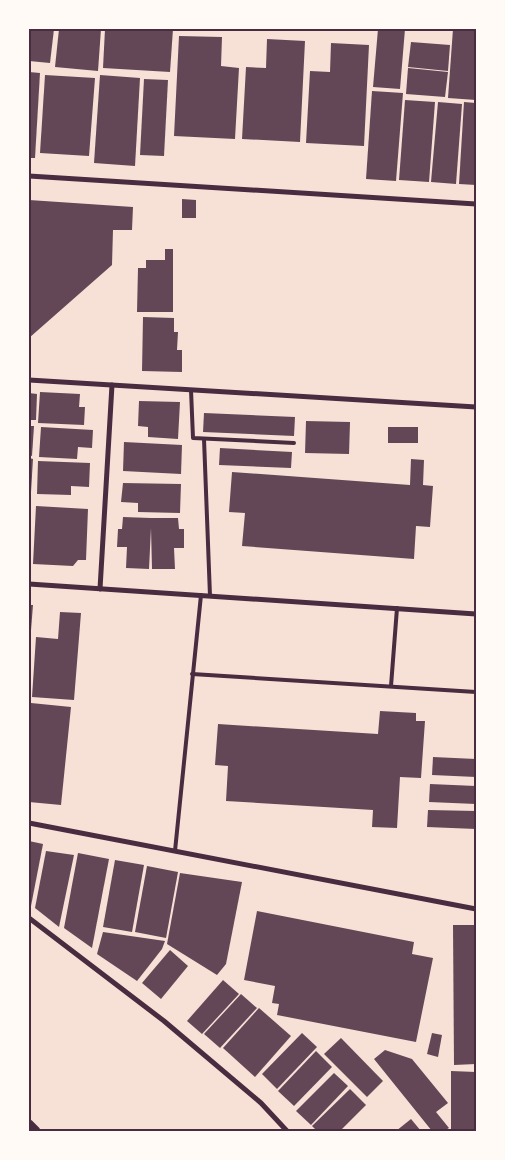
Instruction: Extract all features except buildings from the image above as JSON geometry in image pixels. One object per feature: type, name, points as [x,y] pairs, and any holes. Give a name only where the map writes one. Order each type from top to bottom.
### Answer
[{"type":"street","points":[[29,176],[476,204]]},
{"type":"street","points":[[29,380],[476,407]]},
{"type":"street","points":[[100,588],[112,386]]},
{"type":"street","points":[[29,584],[476,614]]},
{"type":"street","points":[[29,823],[476,909]]},
{"type":"street","points":[[29,918],[164,1021],[261,1103],[287,1131]]},
{"type":"street","points":[[29,1124],[36,1131]]},
{"type":"lane","points":[[192,390],[194,438],[294,444]]},
{"type":"lane","points":[[204,439],[210,596]]},
{"type":"lane","points":[[174,851],[201,595]]},
{"type":"lane","points":[[391,686],[397,608]]},
{"type":"lane","points":[[192,674],[476,692]]}]
